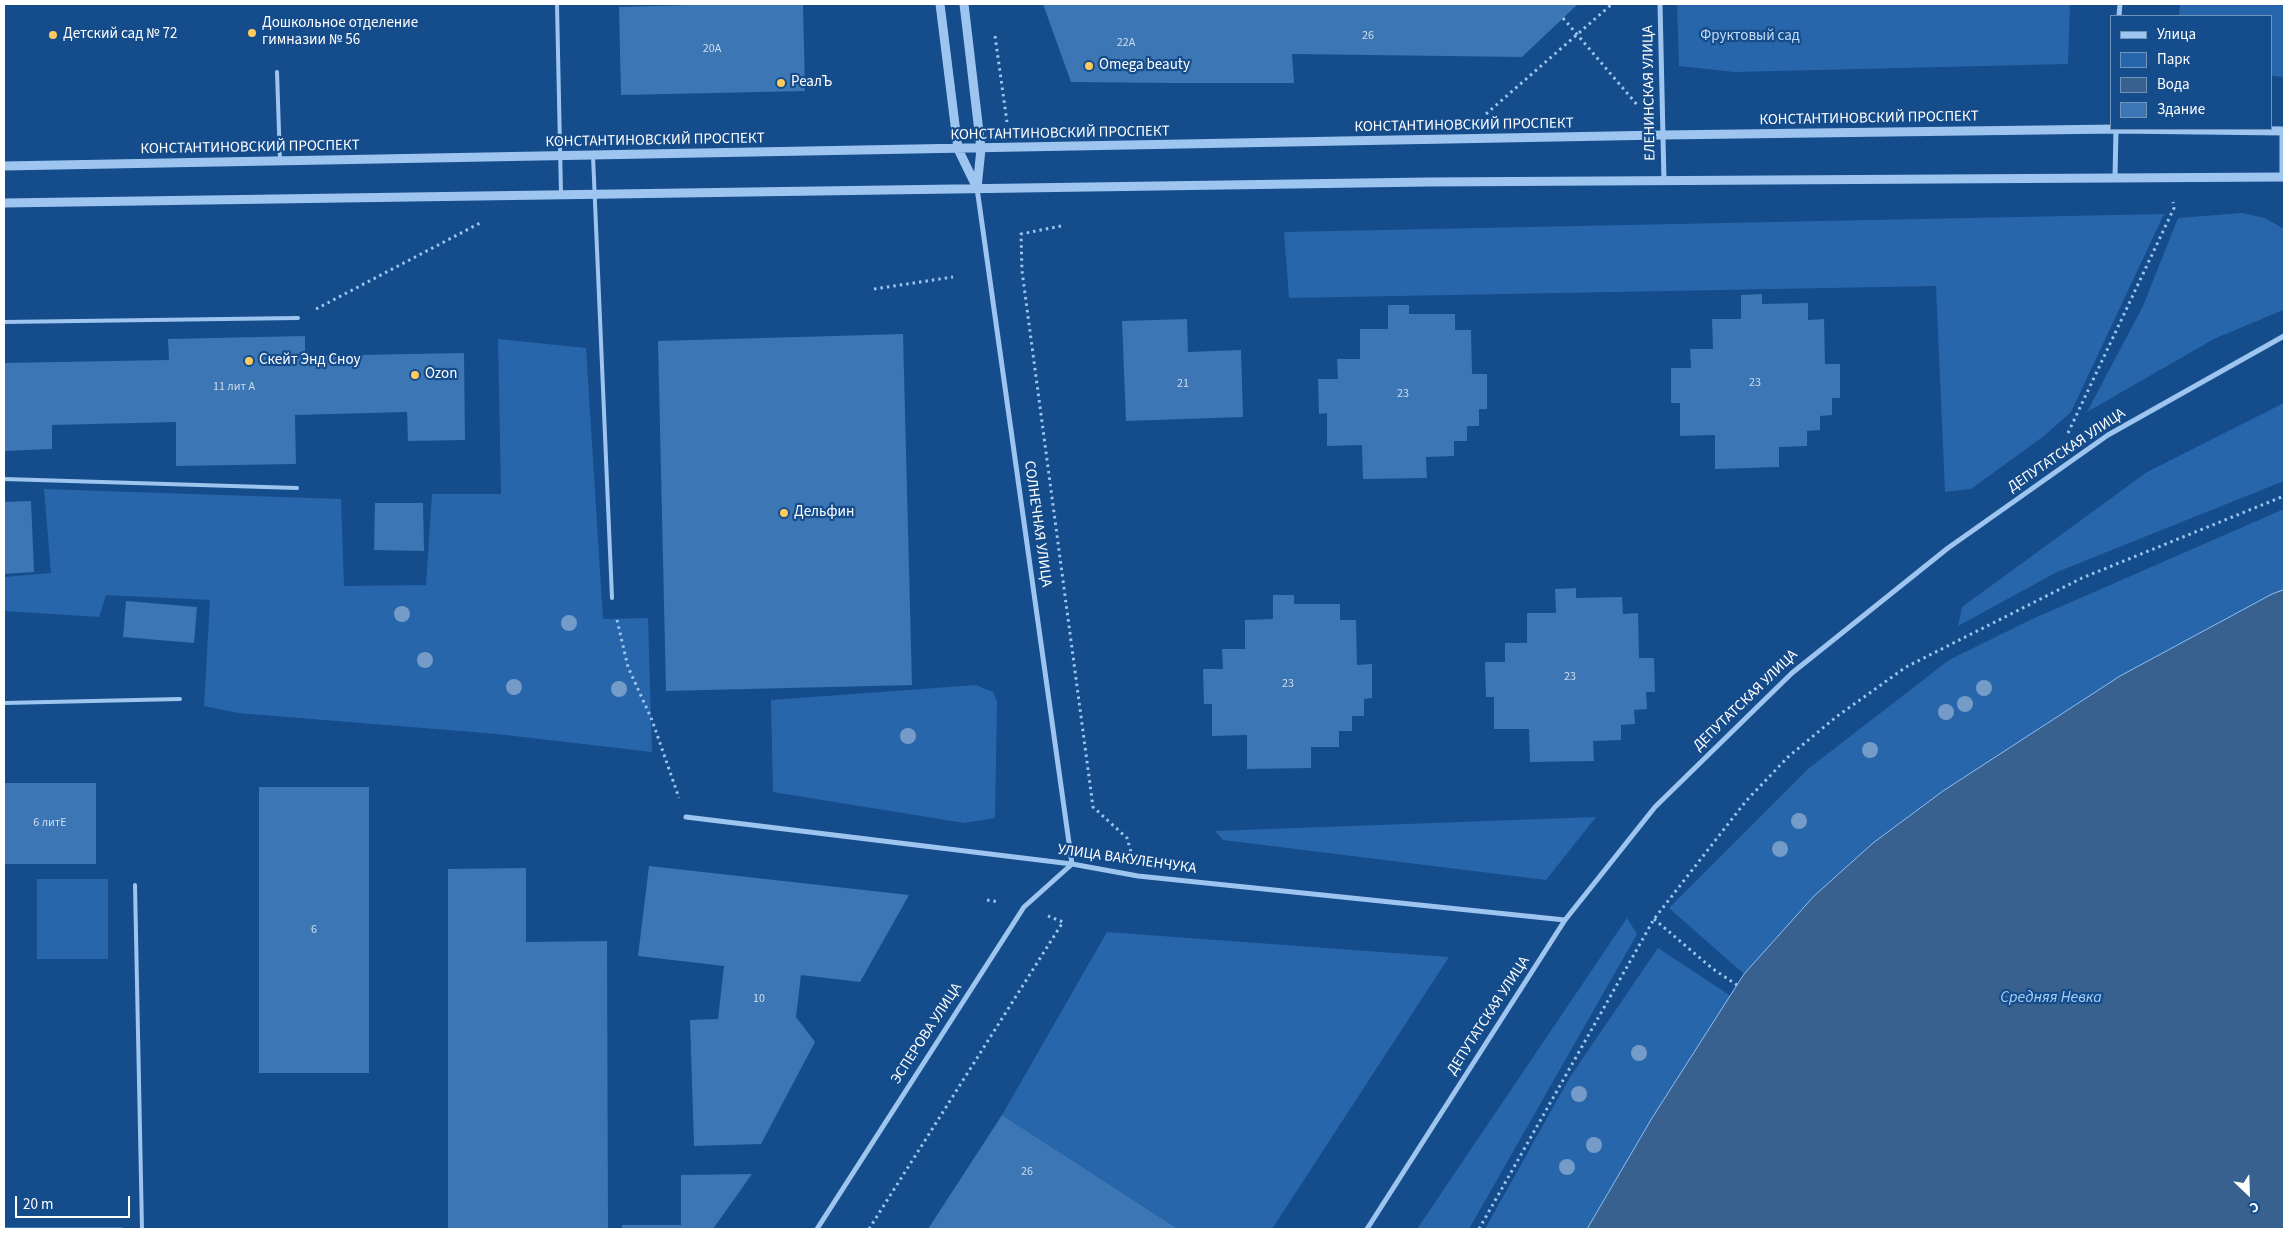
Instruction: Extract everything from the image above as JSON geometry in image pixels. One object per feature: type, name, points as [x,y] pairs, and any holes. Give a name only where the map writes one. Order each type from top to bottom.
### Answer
[{"type":"street","points":[[940,4],[958,149],[977,188]]},
{"type":"street","points":[[964,4],[981,149],[977,188]]},
{"type":"street","name":"ЕЛЕНИНСКАЯ УЛИЦА","points":[[1660,4],[1664,181]]},
{"type":"street","name":"КОНСТАНТИНОВСКИЙ ПРОСПЕКТ","points":[[4,166],[1662,135],[2110,129]]},
{"type":"street","points":[[2115,179],[2116,130]]},
{"type":"street","name":"КОНСТАНТИНОВСКИЙ ПРОСПЕКТ","points":[[2200,130],[2283,131]]},
{"type":"street","points":[[4,203],[1438,182],[2284,178],[2283,131]]},
{"type":"street","name":"СОЛНЕЧНАЯ УЛИЦА","points":[[977,188],[1072,864]]},
{"type":"street","name":"ДЕПУТАТСКАЯ УЛИЦА","points":[[1367,1229],[1566,920],[1655,807],[1792,673],[1948,548],[2108,435],[2284,336]]},
{"type":"street","name":"УЛИЦА ВАКУЛЕНЧУКА","points":[[686,817],[1072,864],[1138,876],[1566,920]]},
{"type":"street","name":"ЭСПЕРОВА УЛИЦА","points":[[817,1229],[1024,907],[1072,864]]},
{"type":"lane","points":[[557,4],[561,195]]},
{"type":"lane","points":[[277,72],[280,161]]},
{"type":"lane","points":[[593,155],[612,598]]},
{"type":"lane","points":[[4,322],[298,318]]},
{"type":"lane","points":[[4,479],[297,488]]},
{"type":"lane","points":[[4,703],[180,699]]},
{"type":"lane","points":[[135,885],[142,1229]]},
{"type":"path","points":[[1481,118],[1612,4]]},
{"type":"path","points":[[1563,18],[1644,113]]},
{"type":"path","points":[[2068,433],[2174,208]]},
{"type":"path","points":[[298,318],[489,219]]},
{"type":"path","points":[[1061,226],[1021,234],[1022,271],[1093,807]]},
{"type":"path","points":[[874,289],[953,276]]},
{"type":"path","points":[[1479,1229],[1654,919],[1746,801],[1788,757],[1836,717],[1906,667],[2082,578],[2284,496]]},
{"type":"path","points":[[612,598],[628,667],[652,720],[686,817]]},
{"type":"path","points":[[1654,919],[1713,969],[1737,985]]},
{"type":"path","points":[[869,1229],[1063,922]]},
{"type":"green space","name":"Фруктовый сад","points":[[1677,4],[2070,4],[2068,64],[1734,72],[1679,66]]},
{"type":"green space","points":[[2180,4],[2284,4],[2284,77],[2273,76],[2273,15],[2179,15]]},
{"type":"green space","points":[[2242,213],[2265,218],[2284,229],[2283,310],[2214,339],[2087,412],[2143,306],[2178,218]]},
{"type":"green space","points":[[2164,214],[2071,412],[2044,436],[1971,489],[1945,492],[1936,286],[1289,298],[1284,232]]},
{"type":"green space","points":[[498,339],[586,348],[603,619],[648,618],[652,752],[497,734],[238,713],[204,706],[210,600],[106,595],[99,617],[4,611],[4,577],[51,573],[44,489],[341,499],[344,586],[426,585],[432,494],[501,494]]},
{"type":"green space","points":[[2284,403],[2284,481],[2057,572],[1958,626],[1962,607],[2147,472]]},
{"type":"green space","points":[[2284,509],[2284,590],[2272,594],[2120,676],[1943,791],[1873,843],[1814,896],[1744,974],[1669,908],[1808,769],[1949,660],[2030,620]]},
{"type":"green space","points":[[976,685],[993,692],[997,701],[995,818],[964,823],[773,792],[771,700]]},
{"type":"green space","points":[[1596,817],[1546,880],[1223,840],[1215,831]]},
{"type":"green space","points":[[37,879],[108,879],[108,959],[37,959]]},
{"type":"green space","points":[[1627,918],[1637,934],[1469,1229],[1417,1229]]},
{"type":"green space","points":[[1107,932],[1449,957],[1272,1229],[1178,1229],[1002,1115]]},
{"type":"green space","points":[[1658,948],[1731,996],[1652,1118],[1587,1229],[1485,1229],[1570,1077]]},
{"type":"water","name":"Средняя Невка","points":[[2284,590],[2284,1229],[1587,1229],[1652,1118],[1744,974],[1814,896],[1873,843],[1943,791],[2120,676],[2272,594]]},
{"type":"building","points":[[803,4],[805,91],[621,95],[619,7]]},
{"type":"building","points":[[1043,4],[1578,4],[1522,57],[1292,54],[1294,83],[1171,83],[1071,82]]},
{"type":"building","points":[[1762,294],[1762,304],[1808,303],[1808,320],[1824,319],[1825,364],[1840,364],[1840,398],[1832,398],[1832,415],[1820,416],[1820,430],[1807,431],[1807,446],[1779,447],[1779,467],[1715,469],[1715,435],[1680,436],[1680,403],[1671,403],[1671,368],[1691,368],[1690,349],[1713,349],[1712,319],[1741,319],[1741,295]]},
{"type":"building","points":[[1388,305],[1409,305],[1409,314],[1455,314],[1455,330],[1471,330],[1472,374],[1487,374],[1487,409],[1479,409],[1479,426],[1467,426],[1467,441],[1454,441],[1454,456],[1426,457],[1427,478],[1363,479],[1362,445],[1327,446],[1327,413],[1319,414],[1318,379],[1338,379],[1337,359],[1360,359],[1360,329],[1388,329]]},
{"type":"building","points":[[1187,319],[1188,352],[1241,350],[1243,417],[1126,421],[1122,321]]},
{"type":"building","name":"Дельфин","points":[[903,334],[912,685],[666,691],[658,341]]},
{"type":"building","points":[[305,336],[305,356],[464,353],[465,440],[408,441],[407,412],[295,415],[296,464],[176,466],[176,422],[52,425],[52,449],[4,451],[4,363],[169,360],[168,339]]},
{"type":"building","points":[[31,501],[34,572],[4,574],[4,502]]},
{"type":"building","points":[[375,503],[423,503],[424,551],[374,550]]},
{"type":"building","points":[[1576,588],[1576,598],[1622,597],[1623,614],[1638,613],[1639,658],[1654,658],[1655,692],[1646,692],[1647,709],[1634,710],[1635,724],[1621,725],[1621,740],[1593,741],[1594,761],[1530,762],[1529,729],[1494,729],[1494,697],[1486,697],[1485,662],[1505,662],[1505,643],[1527,643],[1527,613],[1556,613],[1555,589]]},
{"type":"building","points":[[1273,595],[1294,595],[1294,604],[1340,604],[1340,620],[1356,620],[1357,665],[1372,664],[1372,698],[1364,699],[1364,716],[1352,716],[1352,731],[1339,731],[1339,747],[1311,747],[1311,768],[1247,769],[1247,735],[1212,736],[1212,704],[1204,704],[1203,669],[1223,669],[1222,649],[1245,649],[1245,620],[1273,619]]},
{"type":"building","points":[[126,601],[197,607],[194,643],[123,637]]},
{"type":"building","points":[[4,783],[96,783],[96,864],[4,864]]},
{"type":"building","points":[[259,787],[369,787],[369,1073],[259,1073]]},
{"type":"building","points":[[649,866],[909,895],[860,982],[801,975],[796,1017],[815,1042],[761,1144],[694,1146],[690,1020],[718,1019],[724,966],[638,956]]},
{"type":"building","points":[[526,868],[526,942],[607,941],[608,1229],[448,1229],[448,869]]},
{"type":"building","points":[[1002,1115],[1178,1229],[928,1229]]},
{"type":"building","points":[[752,1174],[713,1229],[622,1229],[622,1225],[681,1225],[681,1175]]},
{"type":"building","points":[[4,1227],[122,1227],[122,1229],[4,1229]]},
{"type":"place","name":"Дошкольное отделение гимназии № 56","points":[[252,33]]},
{"type":"place","name":"Детский сад № 72","points":[[53,35]]},
{"type":"place","name":"Omega beauty","points":[[1089,66]]},
{"type":"place","name":"РеалЪ","points":[[781,83]]},
{"type":"place","name":"Скейт Энд Сноу","points":[[249,361]]},
{"type":"place","name":"Ozon","points":[[415,375]]},
{"type":"place","name":"Дельфин","points":[[784,513]]}]
